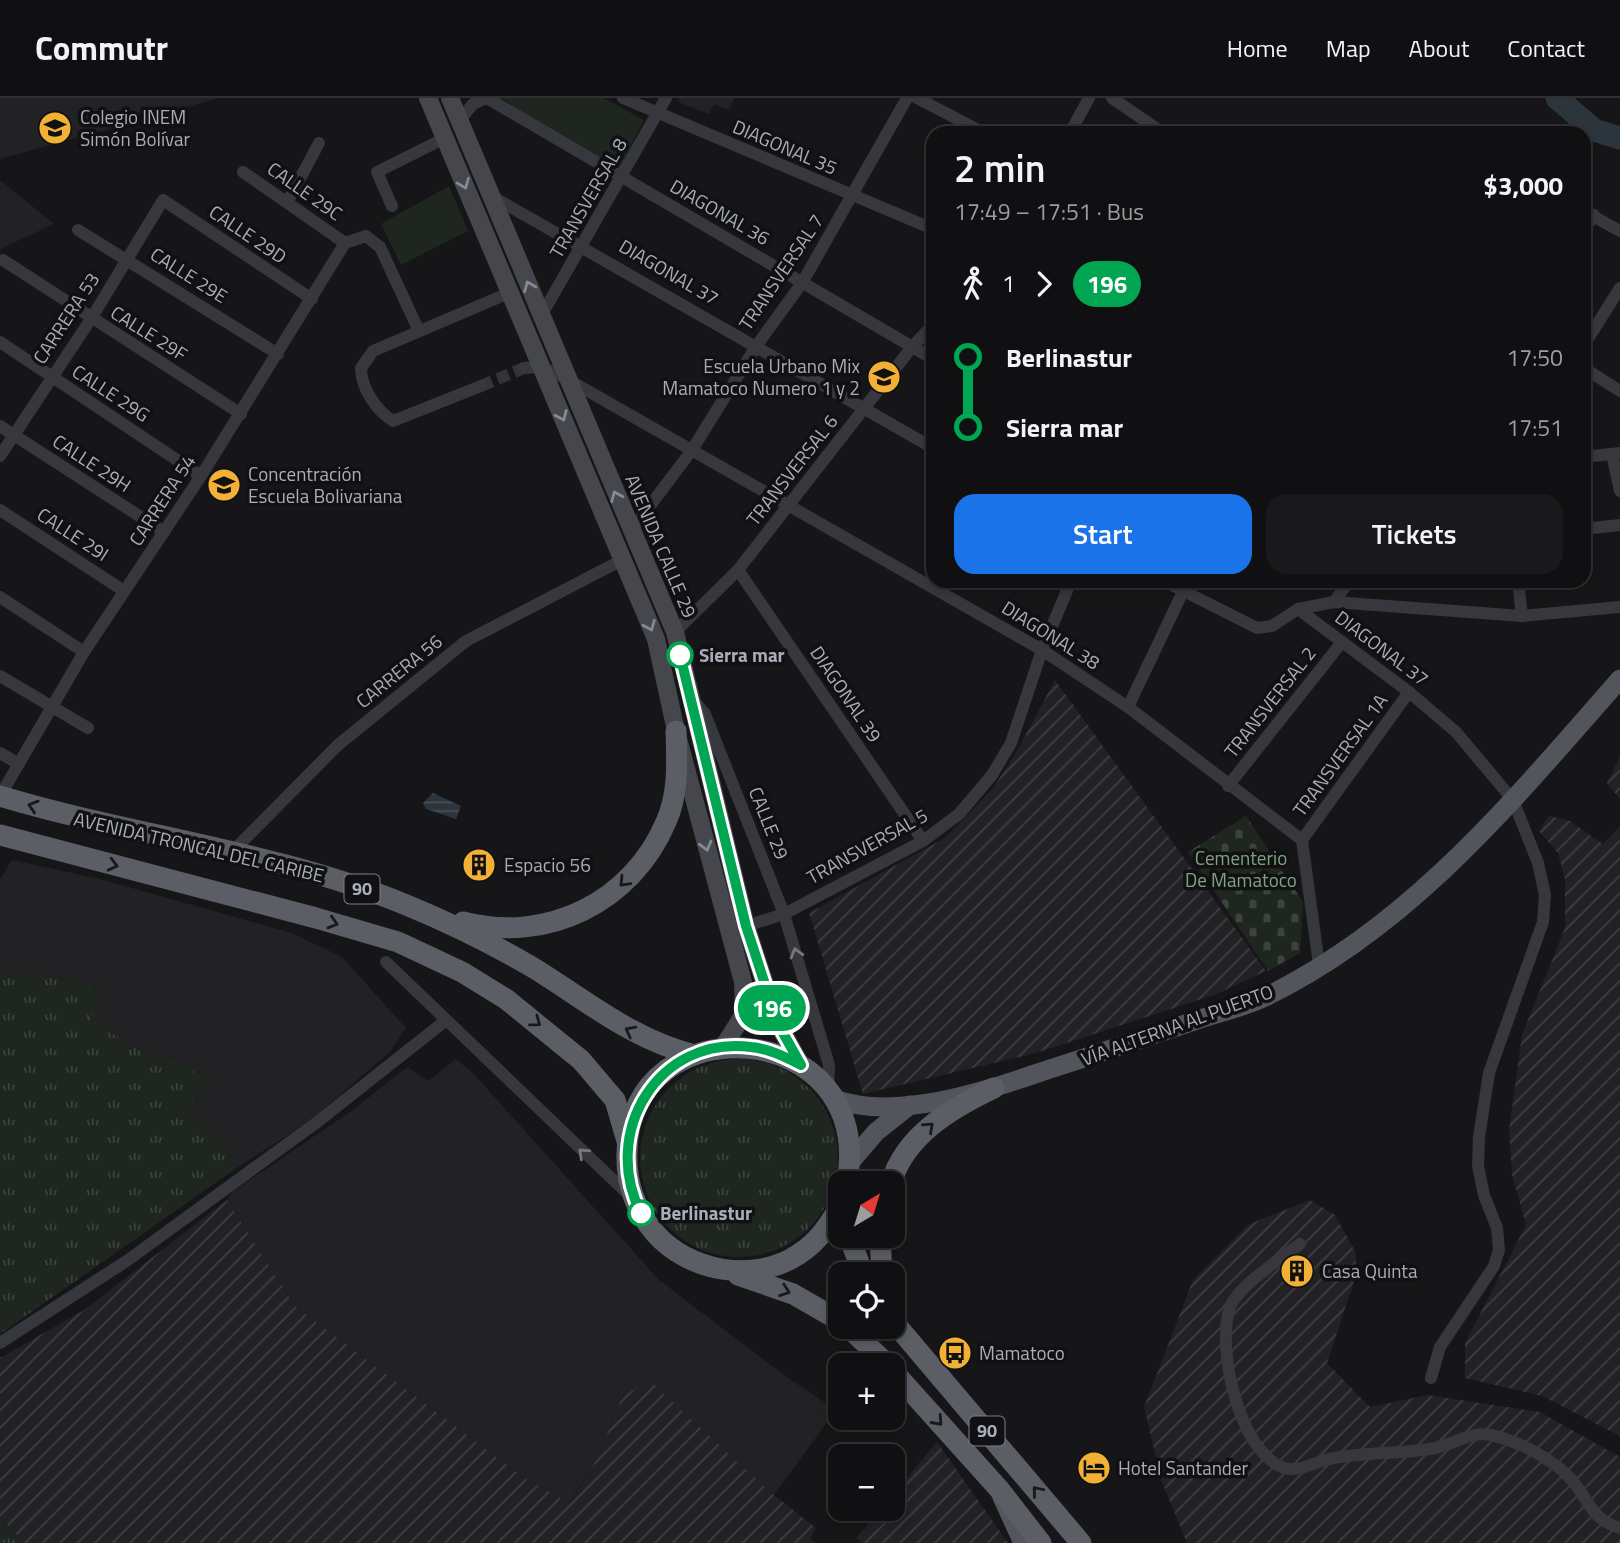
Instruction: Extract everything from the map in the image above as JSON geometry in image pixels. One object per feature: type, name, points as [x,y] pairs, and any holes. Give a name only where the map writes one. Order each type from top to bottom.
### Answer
[{"type":"highway","points":[[404,904],[487,928],[532,928],[576,916],[614,892],[646,860],[667,820],[677,776],[676,731]]},
{"type":"highway","name":"AVENIDA TRONCAL DEL CARIBE","points":[[0,796],[65,816],[335,879],[404,904],[481,939],[533,968],[626,1028],[661,1046],[694,1055]]},
{"type":"highway","name":"AVENIDA TRONCAL DEL CARIBE","points":[[0,835],[328,921],[398,942],[462,972],[506,999],[581,1060],[615,1100],[627,1141]]},
{"type":"highway","name":"90","points":[[828,1314],[793,1294],[726,1270],[702,1265],[660,1240],[645,1221],[634,1199],[626,1171],[627,1141],[643,1099],[656,1081],[674,1066],[694,1055],[723,1047],[764,1050],[801,1065],[831,1094],[847,1128],[852,1160],[850,1171]]},
{"type":"highway","points":[[898,1171],[917,1139],[951,1108],[993,1088]]},
{"type":"highway","name":"90","points":[[726,1270],[763,1269],[798,1255],[828,1227]]},
{"type":"highway","points":[[905,1328],[920,1353]]},
{"type":"highway","name":"90","points":[[905,1335],[1082,1543]]},
{"type":"highway","points":[[861,1339],[875,1353]]},
{"type":"highway","name":"90","points":[[905,1384],[999,1489],[1041,1543]]},
{"type":"main road","points":[[428,98],[509,293],[532,368],[656,639],[676,731],[743,982],[744,1014],[723,1047]]},
{"type":"main road","name":"AVENIDA CALLE 29","points":[[450,98],[675,632],[746,926],[778,1024],[801,1065]]},
{"type":"main road","name":"VÍA ALTERNA AL PUERTO","points":[[831,1094],[866,1108],[910,1105],[993,1088],[1264,997],[1375,930],[1425,889],[1513,800],[1620,679]]},
{"type":"main road","name":"VÍA ALTERNA AL PUERTO","points":[[852,1160],[876,1132],[910,1105]]},
{"type":"main road","points":[[999,1489],[1012,1524],[1023,1543]]},
{"type":"street","name":"DIAGONAL 36","points":[[460,120],[473,104],[487,98],[926,355]]},
{"type":"street","name":"DIAGONAL 35","points":[[623,98],[926,226]]},
{"type":"street","name":"TRANSVERSAL 8","points":[[541,316],[666,98]]},
{"type":"street","name":"TRANSVERSAL 7","points":[[631,531],[692,450],[757,345],[802,283],[853,197],[906,98]]},
{"type":"street","points":[[917,98],[971,126]]},
{"type":"street","points":[[1074,126],[1089,98]]},
{"type":"street","points":[[1112,98],[1153,126]]},
{"type":"street","points":[[392,206],[377,172],[445,138]]},
{"type":"street","points":[[288,201],[319,143]]},
{"type":"street","name":"CALLE 29C","points":[[243,172],[345,243]]},
{"type":"street","name":"DIAGONAL 37","points":[[493,197],[926,443]]},
{"type":"street","name":"CARRERA 53","points":[[0,456],[92,319],[163,200]]},
{"type":"street","name":"CALLE 29D","points":[[163,200],[312,299]]},
{"type":"street","points":[[1591,214],[1618,229]]},
{"type":"street","name":"CALLE 29E","points":[[78,230],[278,354]]},
{"type":"street","points":[[345,243],[366,236],[380,247],[419,331]]},
{"type":"street","name":"CARRERA 54","points":[[0,796],[84,652],[241,414],[345,243]]},
{"type":"street","name":"CALLE 29F","points":[[4,260],[241,414]]},
{"type":"street","points":[[1591,334],[1620,288]]},
{"type":"street","points":[[481,386],[393,421],[365,389],[361,368],[373,351],[509,293]]},
{"type":"street","name":"TRANSVERSAL 6","points":[[675,632],[738,570],[926,332]]},
{"type":"street","name":"CALLE 29G","points":[[0,342],[201,476]]},
{"type":"street","name":"DIAGONAL 38","points":[[532,368],[568,379],[926,584]]},
{"type":"street","points":[[1591,372],[1620,391]]},
{"type":"street","name":"CALLE 29H","points":[[0,426],[164,532]]},
{"type":"street","points":[[1591,456],[1616,453],[1620,491]]},
{"type":"street","name":"CALLE 29I","points":[[0,510],[124,591]]},
{"type":"street","points":[[1591,527],[1620,525]]},
{"type":"street","name":"CARRERA 56","points":[[231,854],[338,746],[466,640],[622,560]]},
{"type":"street","name":"DIAGONAL 39","points":[[738,570],[923,841]]},
{"type":"street","name":"DIAGONAL 38","points":[[933,588],[1042,650],[1128,707],[1302,840]]},
{"type":"street","name":"TRANSVERSAL 5","points":[[746,926],[785,914],[923,841],[958,814],[992,775],[1011,743],[1042,650],[1068,588]]},
{"type":"street","points":[[1128,707],[1185,588]]},
{"type":"street","points":[[1189,588],[1257,628],[1272,626],[1298,610],[1334,602],[1522,616],[1620,607]]},
{"type":"street","points":[[1334,602],[1344,588]]},
{"type":"street","points":[[1519,588],[1522,616]]},
{"type":"street","points":[[0,597],[84,652]]},
{"type":"street","name":"DIAGONAL 37","points":[[1298,610],[1409,692],[1456,732],[1513,800],[1538,863],[1545,895],[1544,922],[1489,1073],[1479,1137],[1478,1166],[1483,1195],[1497,1228],[1499,1250],[1494,1266],[1440,1347],[1431,1378]]},
{"type":"street","name":"TRANSVERSAL 2","points":[[1228,786],[1342,642]]},
{"type":"street","points":[[0,676],[50,708],[88,728]]},
{"type":"street","name":"TRANSVERSAL 1A","points":[[1302,840],[1409,692]]},
{"type":"street","name":"CALLE 29","points":[[691,698],[705,714],[785,914],[829,1065],[831,1094]]},
{"type":"street","points":[[0,753],[19,764]]},
{"type":"street","points":[[1302,840],[1319,965]]},
{"type":"street","points":[[386,962],[634,1199]]},
{"type":"street","points":[[0,1343],[128,1260],[316,1122],[445,1021]]},
{"type":"street","points":[[1300,1244],[1238,1294],[1230,1307],[1227,1325],[1231,1391],[1245,1427],[1272,1462],[1287,1469],[1296,1468],[1326,1460],[1435,1448],[1482,1434],[1494,1436],[1515,1443],[1562,1470],[1572,1479],[1594,1515],[1603,1522],[1620,1528]]},
{"type":"shaded area","name":"Colegio INEM Simón Bolívar","points":[[0,98],[219,98],[0,159]]},
{"type":"shaded area","points":[[680,98],[734,98],[729,110],[714,104],[709,114],[678,102]]},
{"type":"shaded area","points":[[0,180],[54,224],[0,249]]},
{"type":"shaded area","points":[[1055,680],[1266,971],[1214,995],[1036,1053],[863,1094],[809,913],[945,838],[994,787],[1017,751]]},
{"type":"shaded area","points":[[1620,756],[1620,799],[1607,783]]},
{"type":"shaded area","points":[[433,793],[461,806],[456,819],[426,809],[423,803]]},
{"type":"shaded area","points":[[1549,816],[1570,821],[1603,844],[1620,826],[1620,1436],[1542,1396],[1465,1378],[1465,1343],[1526,1225],[1512,1174],[1509,1131],[1522,1035],[1565,928],[1565,879],[1558,853],[1539,831]]},
{"type":"shaded area","points":[[12,860],[100,879],[292,933],[342,957],[406,1028],[390,1052],[307,1123],[238,1167],[191,1105],[210,1081],[169,1057],[164,1066],[90,1019],[83,981],[0,971],[0,879]]},
{"type":"shaded area","points":[[455,1059],[472,1072],[659,1280],[784,1375],[828,1405],[828,1421],[774,1495],[622,1397],[597,1459],[569,1503],[526,1479],[294,1305],[227,1201],[232,1192],[353,1110],[407,1067],[429,1081]]},
{"type":"shaded area","points":[[227,1200],[294,1305],[526,1479],[570,1503],[597,1459],[622,1397],[649,1380],[770,1492],[816,1528],[810,1539],[814,1543],[24,1543],[0,1518],[0,1358],[84,1310]]},
{"type":"shaded area","points":[[1310,1200],[1335,1215],[1356,1253],[1356,1275],[1327,1363],[1370,1407],[1428,1395],[1540,1412],[1620,1457],[1620,1543],[1187,1543],[1162,1482],[1144,1407],[1193,1280],[1249,1224]]},
{"type":"shaded area","points":[[937,1442],[1008,1543],[862,1543],[856,1538],[871,1521],[905,1521],[905,1480]]},
{"type":"green space","points":[[501,98],[604,98],[644,120],[617,173]]},
{"type":"green space","points":[[449,186],[468,231],[401,265],[381,224]]},
{"type":"green space","name":"Cementerio De Mamatoco","points":[[1246,816],[1303,902],[1300,953],[1268,971],[1188,852]]},
{"type":"green space","points":[[0,971],[83,981],[104,995],[90,1019],[164,1066],[170,1057],[210,1081],[191,1105],[238,1167],[0,1334]]},
{"type":"green space","points":[[720,1061],[758,1061],[794,1076],[809,1088],[821,1103],[836,1139],[837,1171],[828,1171],[828,1200],[821,1213],[809,1228],[794,1240],[758,1255],[720,1255],[684,1240],[669,1228],[657,1213],[642,1177],[642,1139],[657,1103],[669,1088],[684,1076]]},
{"type":"green space","points":[[0,1518],[24,1543],[0,1543]]},
{"type":"waterway","points":[[1557,98],[1589,126]]},
{"type":"waterway","points":[[1591,127],[1620,138]]},
{"type":"tunnel","points":[[481,386],[524,368]]},
{"type":"bus line","name":"196","points":[[641,1213],[626,1171],[627,1141],[633,1119],[656,1081],[674,1066],[694,1055],[723,1047],[751,1047],[777,1053],[801,1065],[778,1024],[746,926],[680,655]]},
{"type":"place","name":"Colegio INEM Simón Bolívar","points":[[55,128]]},
{"type":"place","name":"Escuela Urbano Mix Mamatoco Numero 1 y 2","points":[[884,377]]},
{"type":"place","name":"Concentración Escuela Bolivariana","points":[[224,485]]},
{"type":"place","name":"Sierra mar","points":[[680,655]]},
{"type":"place","name":"Espacio 56","points":[[479,865]]},
{"type":"place","name":"Berlinastur","points":[[641,1213]]},
{"type":"place","name":"Casa Quinta","points":[[1297,1271]]},
{"type":"place","name":"Mamatoco","points":[[955,1353]]},
{"type":"place","name":"Hotel Santander","points":[[1094,1468]]}]
